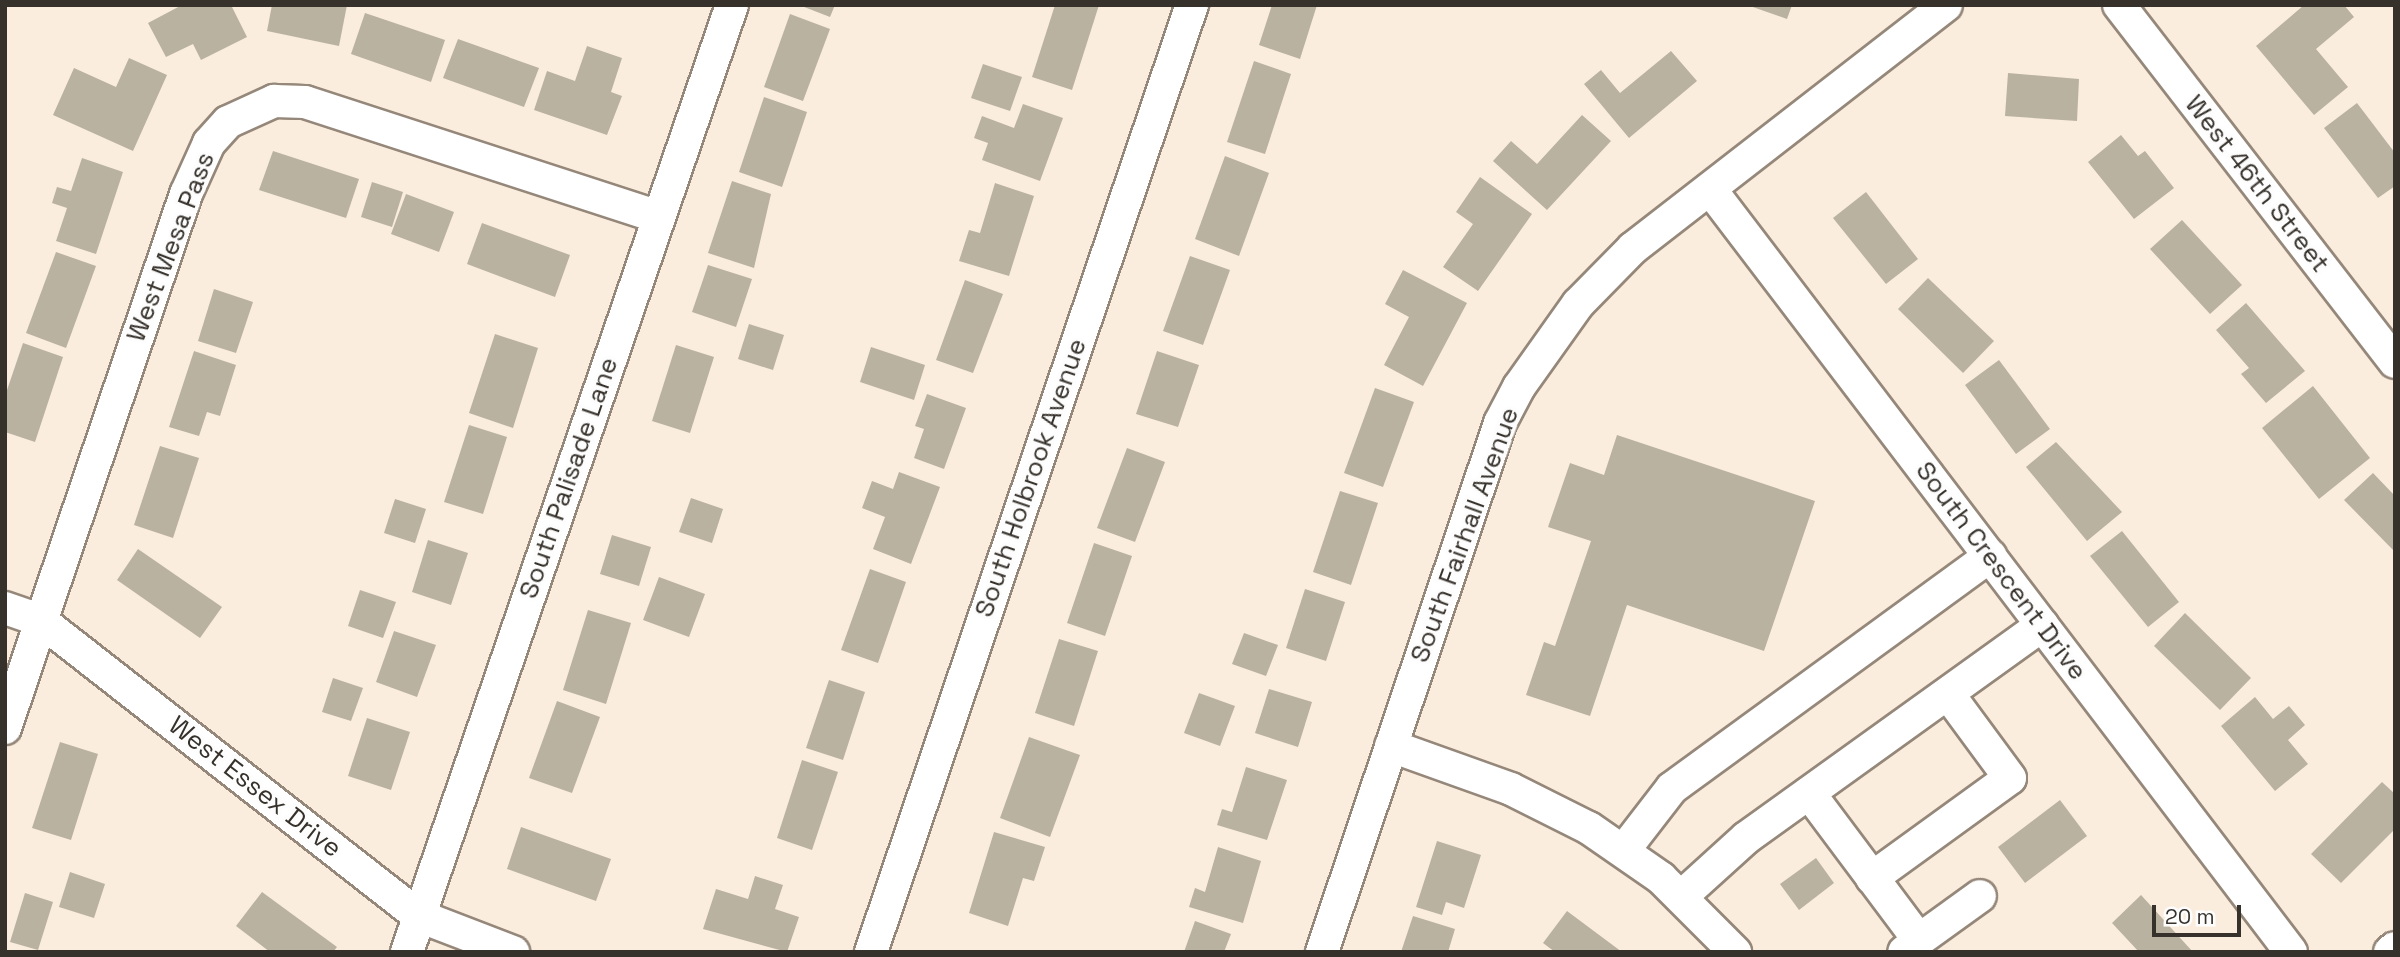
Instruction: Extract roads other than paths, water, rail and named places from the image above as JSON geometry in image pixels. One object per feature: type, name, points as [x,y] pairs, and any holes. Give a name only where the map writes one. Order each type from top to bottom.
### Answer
[{"type":"street","name":"South Palisade Lane","points":[[407,952],[732,5]]},
{"type":"street","name":"South Holbrook Avenue","points":[[871,952],[1192,5]]},
{"type":"street","name":"South Fairhall Avenue","points":[[1322,952],[1500,423],[1519,387],[1587,295],[1633,248],[1946,5]]},
{"type":"street","name":"West 46th Street","points":[[2119,5],[2395,362]]},
{"type":"street","name":"West Mesa Pass","points":[[5,728],[186,194],[209,143],[228,122],[274,101],[318,105],[659,217]]},
{"type":"street","name":"South Crescent Drive","points":[[1710,190],[2291,952]]},
{"type":"street","points":[[1623,850],[1672,788],[1990,556]]},
{"type":"street","name":"West Essex Drive","points":[[5,608],[40,620],[419,916],[513,952]]},
{"type":"street","points":[[1681,897],[1746,838],[2042,625]]},
{"type":"street","points":[[1872,878],[2010,778],[1948,694]]},
{"type":"street","points":[[1391,746],[1523,794],[1623,850],[1681,897],[1735,952]]},
{"type":"street","points":[[1809,793],[1872,878],[1912,946],[1980,896]]},
{"type":"street","points":[[2390,952],[2395,948]]}]
